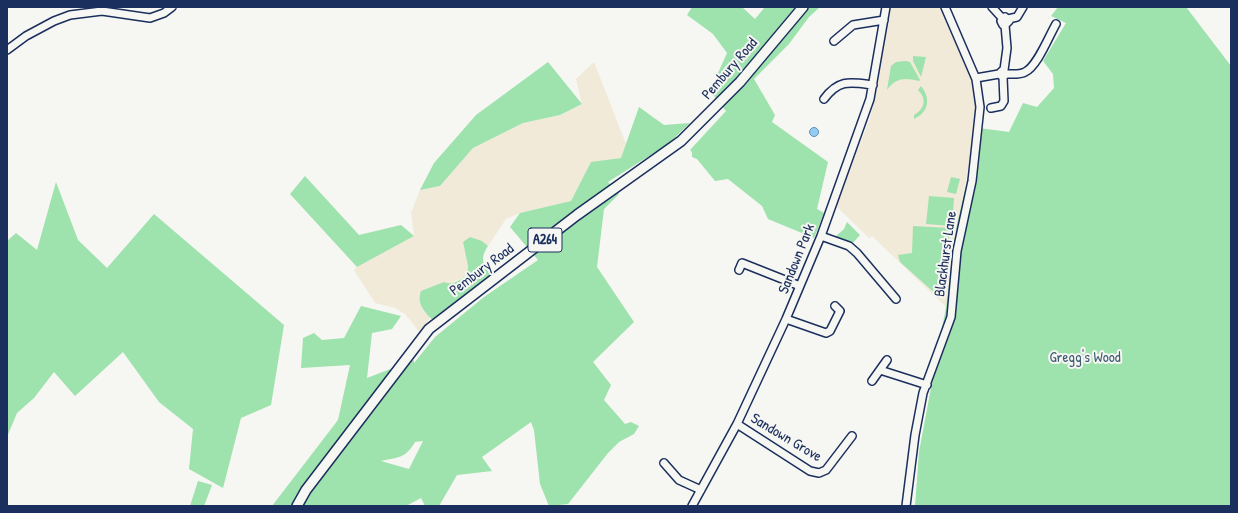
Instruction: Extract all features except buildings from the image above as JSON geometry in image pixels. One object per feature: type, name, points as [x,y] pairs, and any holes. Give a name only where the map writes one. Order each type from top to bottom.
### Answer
[{"type":"main road","name":"Pembury Road","points":[[298,506],[306,490],[429,329],[578,215],[681,141],[740,82],[803,7]]},
{"type":"street","points":[[7,50],[26,36],[54,21],[70,15],[102,11],[150,18],[164,13],[172,7]]},
{"type":"street","name":"Sandown Park","points":[[692,506],[737,424],[786,319],[821,236],[870,99],[886,7]]},
{"type":"street","name":"Blackhurst Lane","points":[[906,506],[915,435],[927,384],[951,317],[957,251],[972,181],[980,107],[976,78],[944,7]]},
{"type":"street","points":[[991,108],[1001,106],[1004,101],[1003,74],[1007,48],[1005,21],[992,7]]},
{"type":"street","points":[[1005,21],[1017,17],[1023,7]]},
{"type":"street","points":[[834,40],[853,26],[884,20]]},
{"type":"street","points":[[976,78],[1026,72],[1033,66],[1056,24]]},
{"type":"street","points":[[824,99],[830,91],[844,83],[851,82],[873,85]]},
{"type":"street","points":[[821,236],[849,246],[857,253],[896,300]]},
{"type":"street","points":[[741,263],[800,286]]},
{"type":"street","points":[[786,319],[826,333],[830,331],[841,310]]},
{"type":"street","points":[[872,381],[887,360]]},
{"type":"street","points":[[880,370],[927,384]]},
{"type":"street","name":"Sandown Grove","points":[[737,424],[810,471],[819,473],[826,470],[852,436]]},
{"type":"street","points":[[664,463],[679,480],[701,490]]},
{"type":"shaded area","points":[[890,7],[940,7],[971,68],[976,116],[967,176],[951,260],[946,307],[872,236],[869,238],[836,206],[870,118],[878,84]]},
{"type":"shaded area","points":[[594,62],[626,144],[621,158],[591,163],[571,201],[520,213],[506,219],[488,246],[482,241],[463,241],[468,266],[467,275],[450,284],[421,308],[430,318],[420,333],[405,314],[395,308],[375,303],[354,270],[414,236],[411,213],[420,190],[440,186],[473,148],[523,123],[560,115],[582,104],[576,79]]},
{"type":"green space","points":[[692,7],[742,7],[755,19],[765,7],[820,7],[809,17],[789,44],[754,79],[775,115],[772,122],[828,162],[817,209],[824,213],[814,238],[768,219],[762,206],[728,179],[715,181],[697,159],[692,157],[692,152],[690,150],[726,111],[710,91],[727,53],[713,34],[687,15]]},
{"type":"green space","name":"Gregg's Wood","points":[[1058,7],[1186,7],[1231,66],[1231,506],[915,506],[919,452],[946,307],[956,229],[979,128],[1009,132],[1023,103],[1037,107],[1054,88],[1053,74],[1043,61],[1066,23],[1051,16]]},
{"type":"green space","points":[[913,56],[926,57],[921,77],[913,61]]},
{"type":"green space","points":[[548,62],[582,104],[560,115],[523,123],[473,148],[440,186],[420,190],[434,163],[476,115]]},
{"type":"green space","points":[[896,62],[910,62],[920,80],[905,79],[897,81],[887,90],[891,66]]},
{"type":"green space","points":[[921,86],[926,95],[927,104],[923,113],[914,119],[914,115],[921,110],[924,104],[923,97],[918,90]]},
{"type":"green space","points":[[639,107],[664,125],[690,123],[668,144],[608,182],[619,194],[604,209],[597,267],[634,322],[593,362],[611,385],[604,400],[625,424],[631,422],[639,426],[634,434],[619,442],[608,453],[568,504],[549,506],[540,484],[534,430],[531,422],[482,457],[492,471],[457,475],[439,506],[425,506],[421,498],[406,506],[272,506],[338,420],[350,365],[301,368],[303,338],[314,333],[322,340],[344,338],[361,306],[401,316],[392,329],[372,333],[367,378],[414,360],[414,363],[435,337],[484,297],[538,260],[510,227],[520,213],[571,201],[591,162],[621,158]],"holes":[[[423,441],[409,469],[381,461],[397,458],[408,452],[415,442]]]},
{"type":"green space","points":[[305,176],[359,235],[401,225],[414,236],[357,267],[290,194]]},
{"type":"green space","points":[[951,177],[960,179],[956,194],[947,192]]},
{"type":"green space","points":[[56,182],[78,240],[107,268],[154,214],[284,325],[271,405],[241,418],[223,488],[189,469],[193,429],[159,402],[123,352],[75,396],[54,372],[34,398],[17,413],[7,437],[7,241],[16,233],[37,250]]},
{"type":"green space","points":[[929,196],[954,198],[952,226],[926,224]]},
{"type":"green space","points":[[847,222],[860,235],[852,244],[835,237],[844,229]]},
{"type":"green space","points":[[913,226],[950,228],[948,256],[943,256],[942,295],[938,296],[900,262],[898,255],[912,253]]},
{"type":"green space","points":[[470,237],[482,241],[488,246],[483,259],[485,266],[493,279],[436,323],[426,313],[421,305],[421,291],[444,282],[454,283],[467,275],[468,266],[463,242]]},
{"type":"green space","points":[[198,481],[212,485],[204,506],[190,506]]},
{"type":"water","points":[[812,128],[816,128],[818,132],[816,136],[812,136],[810,134],[810,130]]}]
